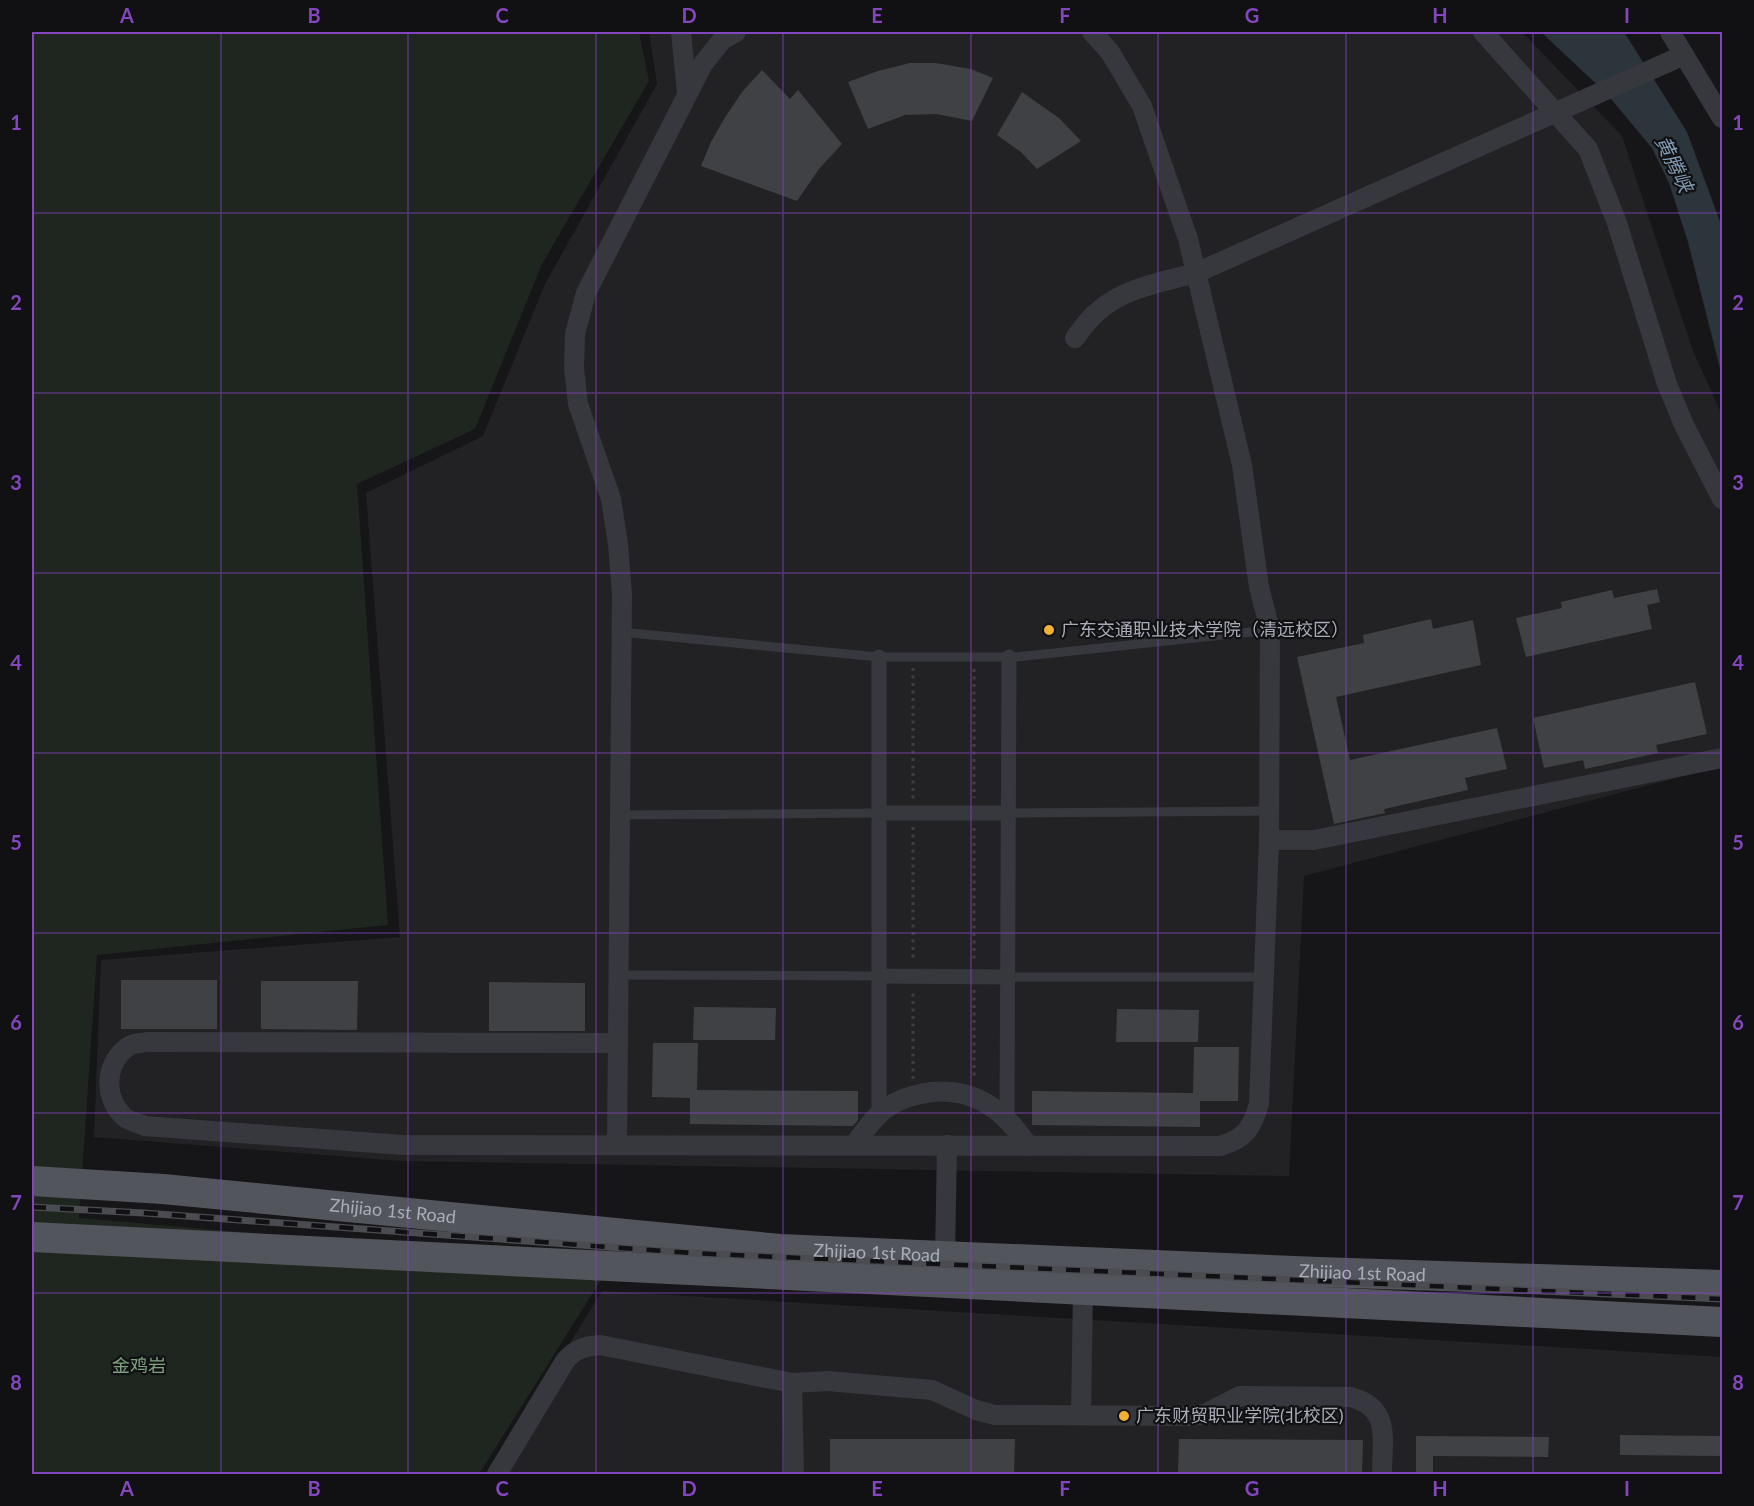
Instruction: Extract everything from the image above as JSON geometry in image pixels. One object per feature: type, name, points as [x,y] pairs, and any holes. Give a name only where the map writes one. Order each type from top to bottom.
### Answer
[{"type":"main road","name":"Zhijiao 1st Road","points":[[32,1180],[163,1189],[780,1249],[1331,1273],[1722,1285]]},
{"type":"main road","name":"Zhijiao 1st Road","points":[[32,1237],[1722,1322]]},
{"type":"street","points":[[681,32],[687,93]]},
{"type":"street","points":[[616,1145],[622,594],[618,544],[611,500],[578,404],[574,368],[575,334],[586,293],[687,93],[703,64],[722,40],[736,32]]},
{"type":"street","points":[[618,1043],[147,1042],[131,1045],[118,1056],[108,1076],[112,1097],[124,1117],[145,1126],[404,1145],[1220,1146],[1235,1142],[1254,1120],[1259,1104],[1269,840],[1270,630],[1258,587],[1242,465],[1188,238],[1142,106],[1110,52],[1092,32]]},
{"type":"street","points":[[1483,32],[1588,149],[1617,223],[1666,384],[1722,499]]},
{"type":"street","points":[[1670,32],[1722,118]]},
{"type":"street","points":[[1075,338],[1094,314],[1109,302],[1135,290],[1196,273],[1684,55]]},
{"type":"street","points":[[879,657],[879,1115]]},
{"type":"street","points":[[1007,1119],[1009,657]]},
{"type":"street","points":[[1269,840],[1314,840],[1722,758]]},
{"type":"street","points":[[879,813],[1008,813]]},
{"type":"street","points":[[879,976],[1008,977]]},
{"type":"street","points":[[855,1145],[888,1107],[913,1096],[942,1091],[961,1092],[980,1099],[1007,1119],[1028,1146]]},
{"type":"street","points":[[945,1257],[947,1145]]},
{"type":"street","points":[[1081,1416],[1083,1290]]},
{"type":"street","points":[[497,1474],[565,1361],[574,1351],[600,1345],[792,1383],[827,1381],[932,1390],[976,1410],[995,1415],[1190,1416],[1206,1414],[1240,1396],[1350,1397],[1364,1400],[1380,1416],[1382,1474]]},
{"type":"street","points":[[792,1383],[794,1474]]},
{"type":"lane","points":[[621,632],[879,657],[1009,657],[1270,630]]},
{"type":"lane","points":[[1008,813],[1269,811]]},
{"type":"lane","points":[[620,815],[879,813]]},
{"type":"lane","points":[[618,975],[879,976]]},
{"type":"lane","points":[[1008,977],[1264,977]]},
{"type":"path","points":[[913,657],[913,1096]]},
{"type":"path","points":[[974,657],[974,1097]]},
{"type":"shaded area","name":"广东交通职业技术学院（清远校区）","points":[[649,32],[1522,32],[1622,136],[1693,351],[1722,415],[1722,766],[1304,876],[1289,1176],[400,1161],[94,1137],[101,960],[400,937],[366,493],[483,436],[544,286],[657,84]]},
{"type":"shaded area","name":"广东财贸职业学院(北校区)","points":[[602,1291],[1722,1357],[1722,1474],[489,1474]]},
{"type":"green space","name":"金鸡岩","points":[[32,32],[639,32],[649,81],[542,264],[475,429],[357,484],[388,925],[97,955],[79,1218],[611,1264],[479,1474],[32,1474]]},
{"type":"water","name":"黄腾峡","points":[[1541,32],[1624,32],[1687,132],[1722,227],[1722,376],[1688,242],[1669,183],[1652,148],[1606,93]]},
{"type":"building","points":[[910,63],[936,63],[971,69],[993,78],[972,121],[936,114],[905,115],[868,129],[848,82]]},
{"type":"building","points":[[762,70],[790,99],[798,90],[842,144],[819,169],[797,201],[701,166],[724,119],[742,92]]},
{"type":"building","points":[[1022,92],[1059,118],[1081,141],[1037,169],[1021,152],[997,135]]},
{"type":"building","points":[[1657,589],[1660,602],[1647,605],[1652,629],[1526,657],[1516,618],[1562,608],[1561,602],[1612,590],[1614,598]]},
{"type":"building","points":[[1431,619],[1433,629],[1473,620],[1481,665],[1336,697],[1350,760],[1497,728],[1507,769],[1465,778],[1468,790],[1384,809],[1385,813],[1334,824],[1297,657],[1364,643],[1363,635]]},
{"type":"building","points":[[1695,682],[1707,734],[1656,745],[1658,753],[1585,769],[1583,760],[1544,768],[1533,718]]},
{"type":"building","points":[[121,980],[217,980],[217,1029],[121,1029]]},
{"type":"building","points":[[261,981],[358,981],[357,1030],[261,1029]]},
{"type":"building","points":[[489,982],[585,983],[585,1031],[489,1031]]},
{"type":"building","points":[[694,1007],[776,1008],[775,1040],[693,1040]]},
{"type":"building","points":[[1117,1009],[1199,1010],[1198,1042],[1116,1042]]},
{"type":"building","points":[[653,1043],[698,1043],[697,1090],[858,1091],[858,1120],[853,1126],[690,1124],[690,1098],[652,1097]]},
{"type":"building","points":[[1194,1047],[1239,1047],[1238,1101],[1200,1101],[1200,1127],[1032,1125],[1032,1091],[1193,1093]]},
{"type":"building","points":[[1620,1435],[1722,1436],[1722,1456],[1620,1455]]},
{"type":"building","points":[[1416,1436],[1549,1437],[1548,1457],[1433,1456],[1433,1474],[1416,1474]]},
{"type":"building","points":[[830,1439],[1015,1439],[1014,1474],[830,1474]]},
{"type":"building","points":[[1179,1439],[1363,1440],[1362,1474],[1178,1474]]},
{"type":"railway","points":[[32,1207],[144,1213],[691,1253],[1722,1299]]},
{"type":"place","name":"广东交通职业技术学院（清远校区）","points":[[1049,630]]},
{"type":"place","name":"广东财贸职业学院(北校区)","points":[[1124,1416]]}]
